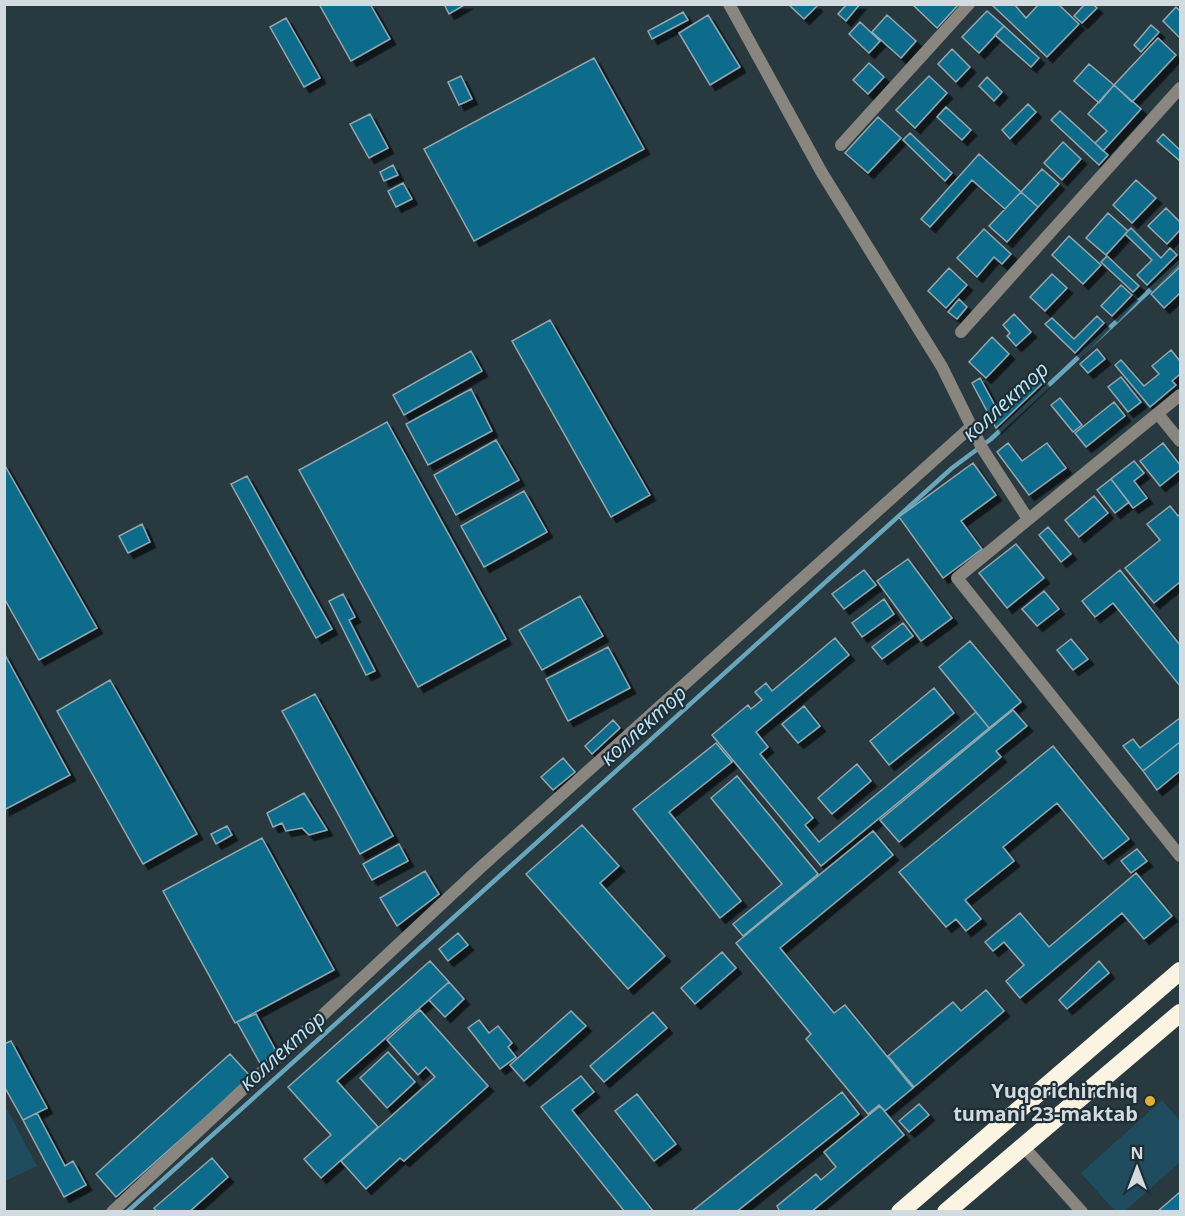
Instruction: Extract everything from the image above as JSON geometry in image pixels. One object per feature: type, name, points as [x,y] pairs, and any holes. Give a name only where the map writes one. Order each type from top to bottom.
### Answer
[{"type":"highway","points":[[900,1212],[1180,971]]},
{"type":"highway","points":[[946,1212],[1180,1013]]},
{"type":"highway","points":[[1003,1124],[1023,1146]]},
{"type":"street","points":[[729,4],[822,173],[942,367],[982,448],[1028,519]]},
{"type":"street","points":[[840,145],[969,4]]},
{"type":"street","points":[[961,332],[1180,88]]},
{"type":"street","points":[[1180,395],[957,578],[1180,856]]},
{"type":"street","points":[[1158,414],[1180,441]]},
{"type":"street","points":[[112,1212],[480,868],[973,429]]},
{"type":"street","points":[[1023,1146],[1083,1212]]},
{"type":"shaded area","points":[[1162,1100],[1180,1121],[1180,1162],[1125,1211],[1115,1211],[1081,1173]]},
{"type":"shaded area","points":[[5,1106],[37,1166],[4,1181]]},
{"type":"building","points":[[319,4],[370,4],[390,39],[351,61]]},
{"type":"building","points":[[444,4],[466,4],[449,14]]},
{"type":"building","points":[[788,4],[815,4],[817,6],[804,19]]},
{"type":"building","points":[[847,4],[860,4],[846,21],[838,14]]},
{"type":"building","points":[[912,4],[959,4],[937,28]]},
{"type":"building","points":[[1014,4],[1026,18],[1039,4],[1058,4],[1079,24],[1047,57],[992,5]]},
{"type":"building","points":[[1085,4],[1093,4],[1097,8],[1082,23],[1074,16]]},
{"type":"building","points":[[1176,7],[1180,11],[1180,38],[1163,21]]},
{"type":"building","points":[[987,11],[1004,26],[979,53],[962,37]]},
{"type":"building","points":[[683,12],[688,20],[652,39],[648,31]]},
{"type":"building","points":[[708,15],[740,67],[710,85],[679,33]]},
{"type":"building","points":[[887,15],[916,41],[901,58],[872,32]]},
{"type":"building","points":[[286,18],[320,78],[304,87],[270,27]]},
{"type":"building","points":[[860,22],[880,41],[869,53],[849,34]]},
{"type":"building","points":[[1151,25],[1159,32],[1141,52],[1134,45]]},
{"type":"building","points":[[1004,26],[1039,58],[1031,67],[995,35]]},
{"type":"building","points":[[1158,38],[1176,55],[1132,102],[1114,85]]},
{"type":"building","points":[[952,49],[970,67],[956,82],[938,64]]},
{"type":"building","points":[[594,58],[644,149],[474,241],[424,149]]},
{"type":"building","points":[[869,63],[884,77],[868,94],[853,80]]},
{"type":"building","points":[[1089,64],[1114,85],[1099,103],[1074,81]]},
{"type":"building","points":[[461,76],[472,99],[459,105],[448,82]]},
{"type":"building","points":[[929,76],[947,93],[915,128],[896,110]]},
{"type":"building","points":[[987,77],[1002,92],[994,101],[979,86]]},
{"type":"building","points":[[1114,85],[1141,109],[1103,151],[1095,143],[1107,131],[1088,114]]},
{"type":"building","points":[[1028,104],[1036,112],[1010,139],[1002,130]]},
{"type":"building","points":[[946,107],[971,130],[962,140],[937,117]]},
{"type":"building","points":[[1060,111],[1108,155],[1099,165],[1051,120]]},
{"type":"building","points":[[370,114],[388,148],[369,158],[350,124]]},
{"type":"building","points":[[878,117],[901,138],[868,173],[845,153]]},
{"type":"building","points":[[910,133],[952,173],[945,181],[903,140]]},
{"type":"building","points":[[1163,134],[1180,150],[1180,161],[1157,141]]},
{"type":"building","points":[[1063,142],[1081,159],[1062,180],[1044,163]]},
{"type":"building","points":[[979,154],[1021,192],[1005,209],[972,180],[930,227],[921,219]]},
{"type":"building","points":[[393,165],[398,175],[384,181],[380,172]]},
{"type":"building","points":[[1042,169],[1059,184],[1038,207],[1021,192]]},
{"type":"building","points":[[1136,180],[1156,198],[1132,223],[1113,205]]},
{"type":"building","points":[[403,183],[412,199],[396,207],[388,191]]},
{"type":"building","points":[[1021,192],[1038,207],[1007,242],[989,226]]},
{"type":"building","points":[[1166,208],[1180,222],[1180,230],[1167,244],[1148,226]]},
{"type":"building","points":[[1108,213],[1128,231],[1106,255],[1086,238]]},
{"type":"building","points":[[1131,228],[1161,258],[1170,248],[1177,255],[1147,285],[1137,275],[1152,260],[1125,234]]},
{"type":"building","points":[[984,229],[1011,254],[1002,264],[994,257],[977,277],[957,258]]},
{"type":"building","points":[[1069,236],[1101,265],[1083,284],[1052,255]]},
{"type":"building","points":[[1107,256],[1139,286],[1133,292],[1101,262]]},
{"type":"building","points":[[1180,267],[1180,293],[1164,308],[1151,294]]},
{"type":"building","points":[[949,268],[967,285],[946,308],[928,291]]},
{"type":"building","points":[[1052,274],[1067,288],[1045,311],[1030,297]]},
{"type":"building","points":[[1121,285],[1132,295],[1112,316],[1101,306]]},
{"type":"building","points":[[959,299],[967,307],[957,319],[948,312]]},
{"type":"building","points":[[1014,314],[1031,332],[1016,346],[1007,336],[1010,333],[1003,325]]},
{"type":"building","points":[[1097,316],[1104,323],[1075,353],[1045,324],[1052,318],[1074,339]]},
{"type":"building","points":[[550,320],[650,495],[611,517],[512,341]]},
{"type":"building","points":[[992,337],[1009,354],[986,378],[969,362]]},
{"type":"building","points":[[1097,349],[1105,359],[1088,373],[1080,364]]},
{"type":"building","points":[[1171,350],[1180,361],[1180,374],[1172,381],[1176,385],[1150,407],[1115,365],[1121,360],[1144,386],[1159,374],[1152,366]]},
{"type":"building","points":[[471,351],[482,371],[404,415],[393,395]]},
{"type":"building","points":[[1038,375],[1044,382],[996,428],[972,383],[980,378],[999,413]]},
{"type":"building","points":[[1121,377],[1141,402],[1128,412],[1108,387]]},
{"type":"building","points":[[471,389],[492,431],[428,465],[406,424]]},
{"type":"building","points":[[1060,398],[1082,425],[1073,432],[1051,405]]},
{"type":"building","points":[[1114,402],[1125,416],[1086,447],[1075,433]]},
{"type":"building","points":[[387,422],[506,639],[418,687],[299,470]]},
{"type":"building","points":[[496,440],[519,480],[456,515],[434,475]]},
{"type":"building","points":[[1008,443],[1022,461],[1047,443],[1066,468],[1029,495],[997,452]]},
{"type":"building","points":[[1163,443],[1180,465],[1180,470],[1160,486],[1140,461]]},
{"type":"building","points":[[1134,461],[1144,473],[1134,481],[1147,498],[1133,508],[1111,479]]},
{"type":"building","points":[[973,463],[996,495],[961,521],[982,549],[943,578],[899,517]]},
{"type":"building","points":[[4,464],[97,628],[39,660],[4,598]]},
{"type":"building","points":[[247,476],[332,629],[316,638],[231,484]]},
{"type":"building","points":[[1111,479],[1129,502],[1115,513],[1097,490]]},
{"type":"building","points":[[524,491],[547,532],[484,567],[461,526]]},
{"type":"building","points":[[1094,496],[1108,513],[1079,537],[1065,520]]},
{"type":"building","points":[[1170,506],[1178,516],[1180,514],[1180,582],[1154,603],[1125,568],[1160,540],[1147,524]]},
{"type":"building","points":[[142,524],[150,542],[128,553],[119,536]]},
{"type":"building","points":[[1048,527],[1071,554],[1061,562],[1039,535]]},
{"type":"building","points":[[1016,544],[1044,578],[1007,608],[979,573]]},
{"type":"building","points":[[908,559],[952,618],[921,641],[877,581]]},
{"type":"building","points":[[864,570],[876,585],[844,609],[832,594]]},
{"type":"building","points":[[1120,570],[1180,645],[1180,686],[1113,603],[1095,617],[1082,601]]},
{"type":"building","points":[[1044,591],[1059,609],[1037,626],[1022,609]]},
{"type":"building","points":[[343,594],[355,617],[349,620],[375,671],[366,675],[329,601]]},
{"type":"building","points":[[580,596],[603,636],[542,670],[519,630]]},
{"type":"building","points":[[884,599],[894,614],[862,637],[852,623]]},
{"type":"building","points":[[903,623],[913,636],[882,659],[872,647]]},
{"type":"building","points":[[835,638],[849,655],[756,732],[768,747],[760,754],[813,818],[805,825],[819,842],[976,712],[989,728],[821,866],[712,735],[748,705],[751,709],[762,700],[755,692],[766,683],[772,691]]},
{"type":"building","points":[[1071,639],[1088,659],[1073,670],[1057,650]]},
{"type":"building","points":[[970,641],[1021,702],[989,728],[939,667]]},
{"type":"building","points":[[608,647],[630,688],[568,721],[546,679]]},
{"type":"building","points":[[4,653],[70,775],[4,810]]},
{"type":"building","points":[[110,680],[197,834],[143,864],[57,711]]},
{"type":"building","points":[[934,688],[954,713],[889,765],[870,741]]},
{"type":"building","points":[[315,694],[393,836],[360,854],[282,711]]},
{"type":"building","points":[[804,706],[820,726],[798,743],[782,724]]},
{"type":"building","points":[[1013,710],[1027,726],[996,751],[1001,757],[899,842],[880,820]]},
{"type":"building","points":[[1180,718],[1180,742],[1143,771],[1123,746],[1133,739],[1140,748]]},
{"type":"building","points":[[613,720],[620,728],[592,754],[585,746]]},
{"type":"building","points":[[1180,742],[1180,771],[1157,790],[1143,771]]},
{"type":"building","points":[[716,743],[732,762],[669,812],[741,901],[720,918],[633,809]]},
{"type":"building","points":[[1053,746],[1129,839],[1103,859],[1057,803],[1003,847],[1014,861],[965,900],[981,919],[966,931],[956,919],[946,927],[899,872]]},
{"type":"building","points":[[563,758],[575,772],[553,790],[541,777]]},
{"type":"building","points":[[857,764],[871,781],[832,814],[818,798]]},
{"type":"building","points":[[737,776],[818,874],[743,936],[733,924],[782,884],[711,798]]},
{"type":"building","points":[[304,793],[327,830],[309,835],[302,828],[286,831],[282,823],[273,827],[267,813]]},
{"type":"building","points":[[582,825],[619,866],[600,883],[665,956],[628,989],[526,874]]},
{"type":"building","points":[[227,826],[232,835],[216,844],[211,834]]},
{"type":"building","points":[[873,831],[893,855],[780,948],[834,1013],[845,1005],[913,1088],[885,1111],[879,1105],[868,1114],[806,1039],[811,1034],[736,943]]},
{"type":"building","points":[[262,838],[334,970],[235,1023],[163,891]]},
{"type":"building","points":[[399,844],[408,861],[372,880],[363,864]]},
{"type":"building","points":[[1137,849],[1147,861],[1131,873],[1121,861]]},
{"type":"building","points":[[425,871],[439,894],[397,926],[380,898]]},
{"type":"building","points":[[1136,873],[1172,916],[1144,939],[1122,913],[1020,998],[1006,981],[1024,965],[1004,942],[993,951],[985,942],[1020,913],[1049,947]]},
{"type":"building","points":[[458,933],[468,945],[448,961],[439,949]]},
{"type":"building","points":[[722,952],[736,968],[695,1004],[681,988]]},
{"type":"building","points":[[430,961],[449,982],[337,1081],[378,1127],[321,1178],[304,1159],[331,1135],[288,1087]]},
{"type":"building","points":[[1099,961],[1109,973],[1067,1009],[1059,1000]]},
{"type":"building","points":[[449,982],[464,999],[445,1017],[429,1000]]},
{"type":"building","points":[[986,990],[1004,1011],[914,1087],[888,1056],[953,1002],[961,1011]]},
{"type":"building","points":[[420,1010],[488,1086],[404,1161],[400,1158],[366,1189],[341,1161],[435,1077],[426,1067],[418,1075],[387,1040]]},
{"type":"building","points":[[571,1011],[586,1026],[524,1081],[510,1065]]},
{"type":"building","points":[[653,1012],[667,1028],[604,1082],[590,1066]]},
{"type":"building","points":[[256,1014],[277,1053],[261,1065],[237,1022]]},
{"type":"building","points":[[479,1020],[489,1033],[498,1026],[512,1043],[508,1047],[516,1057],[500,1069],[468,1028]]},
{"type":"building","points":[[11,1041],[47,1108],[23,1120],[4,1086],[4,1044]]},
{"type":"building","points":[[388,1052],[415,1082],[387,1108],[360,1078]]},
{"type":"building","points":[[230,1054],[251,1077],[116,1197],[96,1174]]},
{"type":"building","points":[[581,1076],[594,1092],[572,1110],[654,1212],[625,1212],[541,1107]]},
{"type":"building","points":[[842,1092],[859,1114],[736,1212],[691,1212]]},
{"type":"building","points":[[637,1094],[676,1144],[654,1161],[615,1111]]},
{"type":"building","points":[[919,1104],[929,1115],[909,1132],[899,1121]]},
{"type":"building","points":[[880,1106],[904,1135],[811,1212],[780,1212],[777,1206],[816,1174],[821,1180],[836,1167],[824,1152]]},
{"type":"building","points":[[37,1113],[65,1166],[73,1161],[86,1185],[64,1197],[23,1120]]},
{"type":"building","points":[[212,1158],[228,1177],[189,1212],[157,1212],[154,1208]]},
{"type":"building","points":[[1180,1192],[1180,1212],[1157,1212]]},
{"type":"waterway","name":"коллектор","points":[[127,1212],[952,468],[991,439],[1180,262]]},
{"type":"place","name":"Yuqorichirchiq tumani 23-maktab","points":[[1150,1101]]}]
